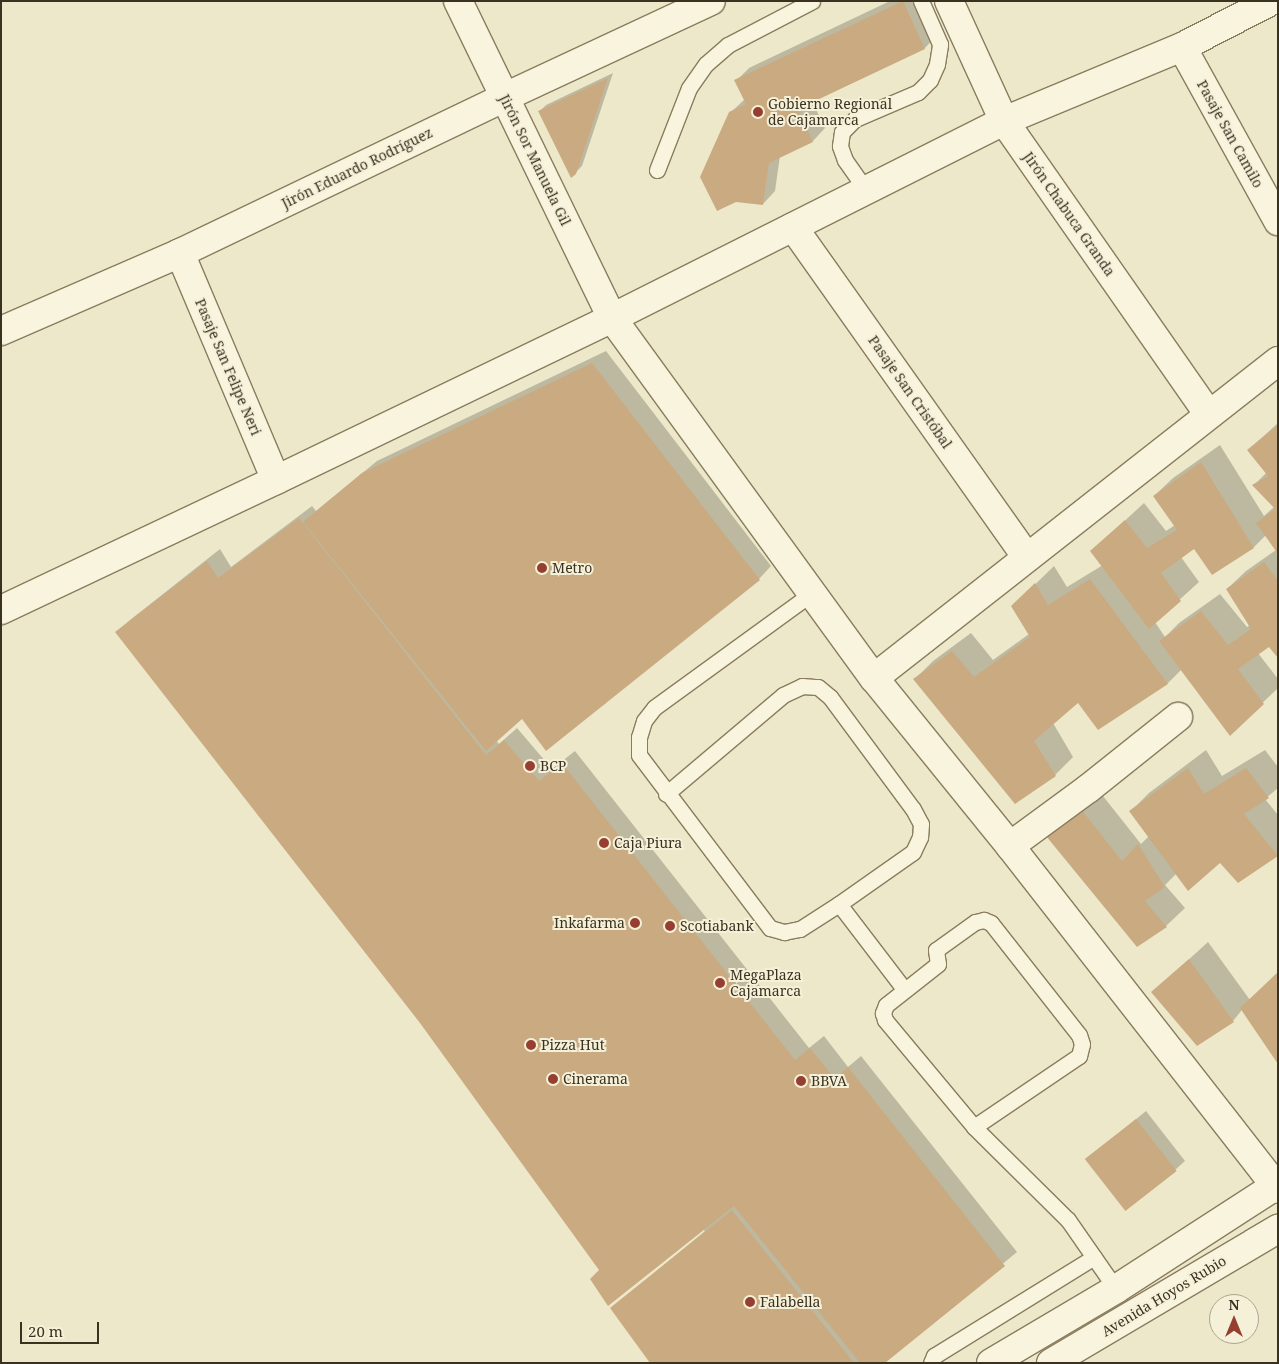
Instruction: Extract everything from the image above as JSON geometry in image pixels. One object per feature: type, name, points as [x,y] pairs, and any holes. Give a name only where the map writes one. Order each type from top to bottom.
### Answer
[{"type":"street","name":"Jirón Sor Manuela Gil","points":[[458,1],[612,318],[874,678],[1010,846],[1277,1187]]},
{"type":"street","name":"Jirón Eduardo Rodríguez","points":[[1,331],[180,253],[505,97],[712,1]]},
{"type":"street","name":"Jirón Chabuca Granda","points":[[949,1],[1004,121],[1209,416]]},
{"type":"street","points":[[1,610],[612,318],[1004,121],[1182,46],[1271,1]]},
{"type":"street","name":"Pasaje San Camilo","points":[[1182,46],[1278,221]]},
{"type":"street","name":"Pasaje San Cristóbal","points":[[792,227],[1027,558]]},
{"type":"street","name":"Pasaje San Felipe Neri","points":[[180,253],[276,480]]},
{"type":"street","points":[[874,678],[1278,361]]},
{"type":"street","points":[[1010,846],[1089,788],[1178,717]]},
{"type":"street","points":[[992,1363],[1277,1187]]},
{"type":"street","name":"Avenida Hoyos Rubio","points":[[1051,1363],[1278,1228]]},
{"type":"lane","points":[[657,170],[686,96],[706,64],[728,45],[812,1]]},
{"type":"lane","points":[[866,190],[845,160],[840,146],[842,132],[855,119],[918,92],[930,80],[937,64],[940,44],[921,1]]},
{"type":"lane","points":[[666,794],[783,695],[802,686],[818,687],[835,704],[913,809],[921,824],[920,837],[913,852],[800,929],[784,932],[770,928],[666,794],[639,755],[639,737],[644,721],[654,708],[812,593]]},
{"type":"lane","points":[[839,904],[904,989]]},
{"type":"lane","points":[[974,1127],[1079,1056],[1082,1044],[1079,1035],[991,924],[984,920],[975,922],[936,950],[938,964],[886,1005],[883,1013],[885,1020],[974,1127],[1068,1220],[1116,1288]]},
{"type":"lane","points":[[930,1363],[934,1356],[1094,1257]]},
{"type":"building","points":[[903,1],[925,49],[798,109],[813,142],[769,163],[763,205],[736,202],[717,211],[700,177],[729,112],[746,104],[734,80]]},
{"type":"building","points":[[608,78],[576,174],[571,178],[538,111]]},
{"type":"building","points":[[592,363],[760,580],[546,751],[522,719],[486,751],[303,522],[362,473]]},
{"type":"building","points":[[1278,425],[1278,554],[1256,523],[1275,509],[1252,485],[1268,476],[1247,450]]},
{"type":"building","points":[[1201,462],[1254,548],[1212,575],[1194,549],[1161,573],[1181,601],[1149,629],[1090,551],[1125,520],[1147,548],[1177,530],[1153,496]]},
{"type":"building","points":[[299,518],[486,755],[504,740],[539,781],[562,763],[795,1060],[810,1048],[835,1079],[848,1067],[1005,1266],[885,1363],[860,1363],[734,1206],[608,1306],[590,1279],[599,1270],[420,1023],[115,632],[207,561],[218,578]]},
{"type":"building","points":[[1264,562],[1278,581],[1278,658],[1269,647],[1238,669],[1264,704],[1230,736],[1159,641],[1201,611],[1228,645],[1251,629],[1226,589]]},
{"type":"building","points":[[1090,579],[1168,684],[1098,730],[1078,703],[1034,741],[1056,776],[1015,804],[913,679],[952,651],[974,677],[1030,637],[1011,606],[1035,583],[1048,605]]},
{"type":"building","points":[[1188,768],[1204,794],[1246,768],[1269,798],[1244,814],[1278,856],[1238,883],[1220,863],[1188,891],[1129,811]]},
{"type":"building","points":[[1080,808],[1122,861],[1138,844],[1165,887],[1145,901],[1167,927],[1137,947],[1046,836]]},
{"type":"building","points":[[1189,959],[1234,1022],[1197,1046],[1151,992]]},
{"type":"building","points":[[1278,972],[1278,1064],[1240,1008]]},
{"type":"building","points":[[1136,1119],[1177,1171],[1125,1211],[1085,1159]]},
{"type":"building","points":[[732,1210],[854,1363],[650,1363],[610,1308]]},
{"type":"place","name":"Gobierno Regional de Cajamarca","points":[[758,112]]},
{"type":"place","name":"Metro","points":[[542,568]]},
{"type":"place","name":"BCP","points":[[530,766]]},
{"type":"place","name":"Caja Piura","points":[[604,843]]},
{"type":"place","name":"Inkafarma","points":[[635,923]]},
{"type":"place","name":"Scotiabank","points":[[670,926]]},
{"type":"place","name":"MegaPlaza Cajamarca","points":[[720,983]]},
{"type":"place","name":"Pizza Hut","points":[[531,1045]]},
{"type":"place","name":"Cinerama","points":[[553,1079]]},
{"type":"place","name":"BBVA","points":[[801,1081]]},
{"type":"place","name":"Falabella","points":[[750,1302]]}]
